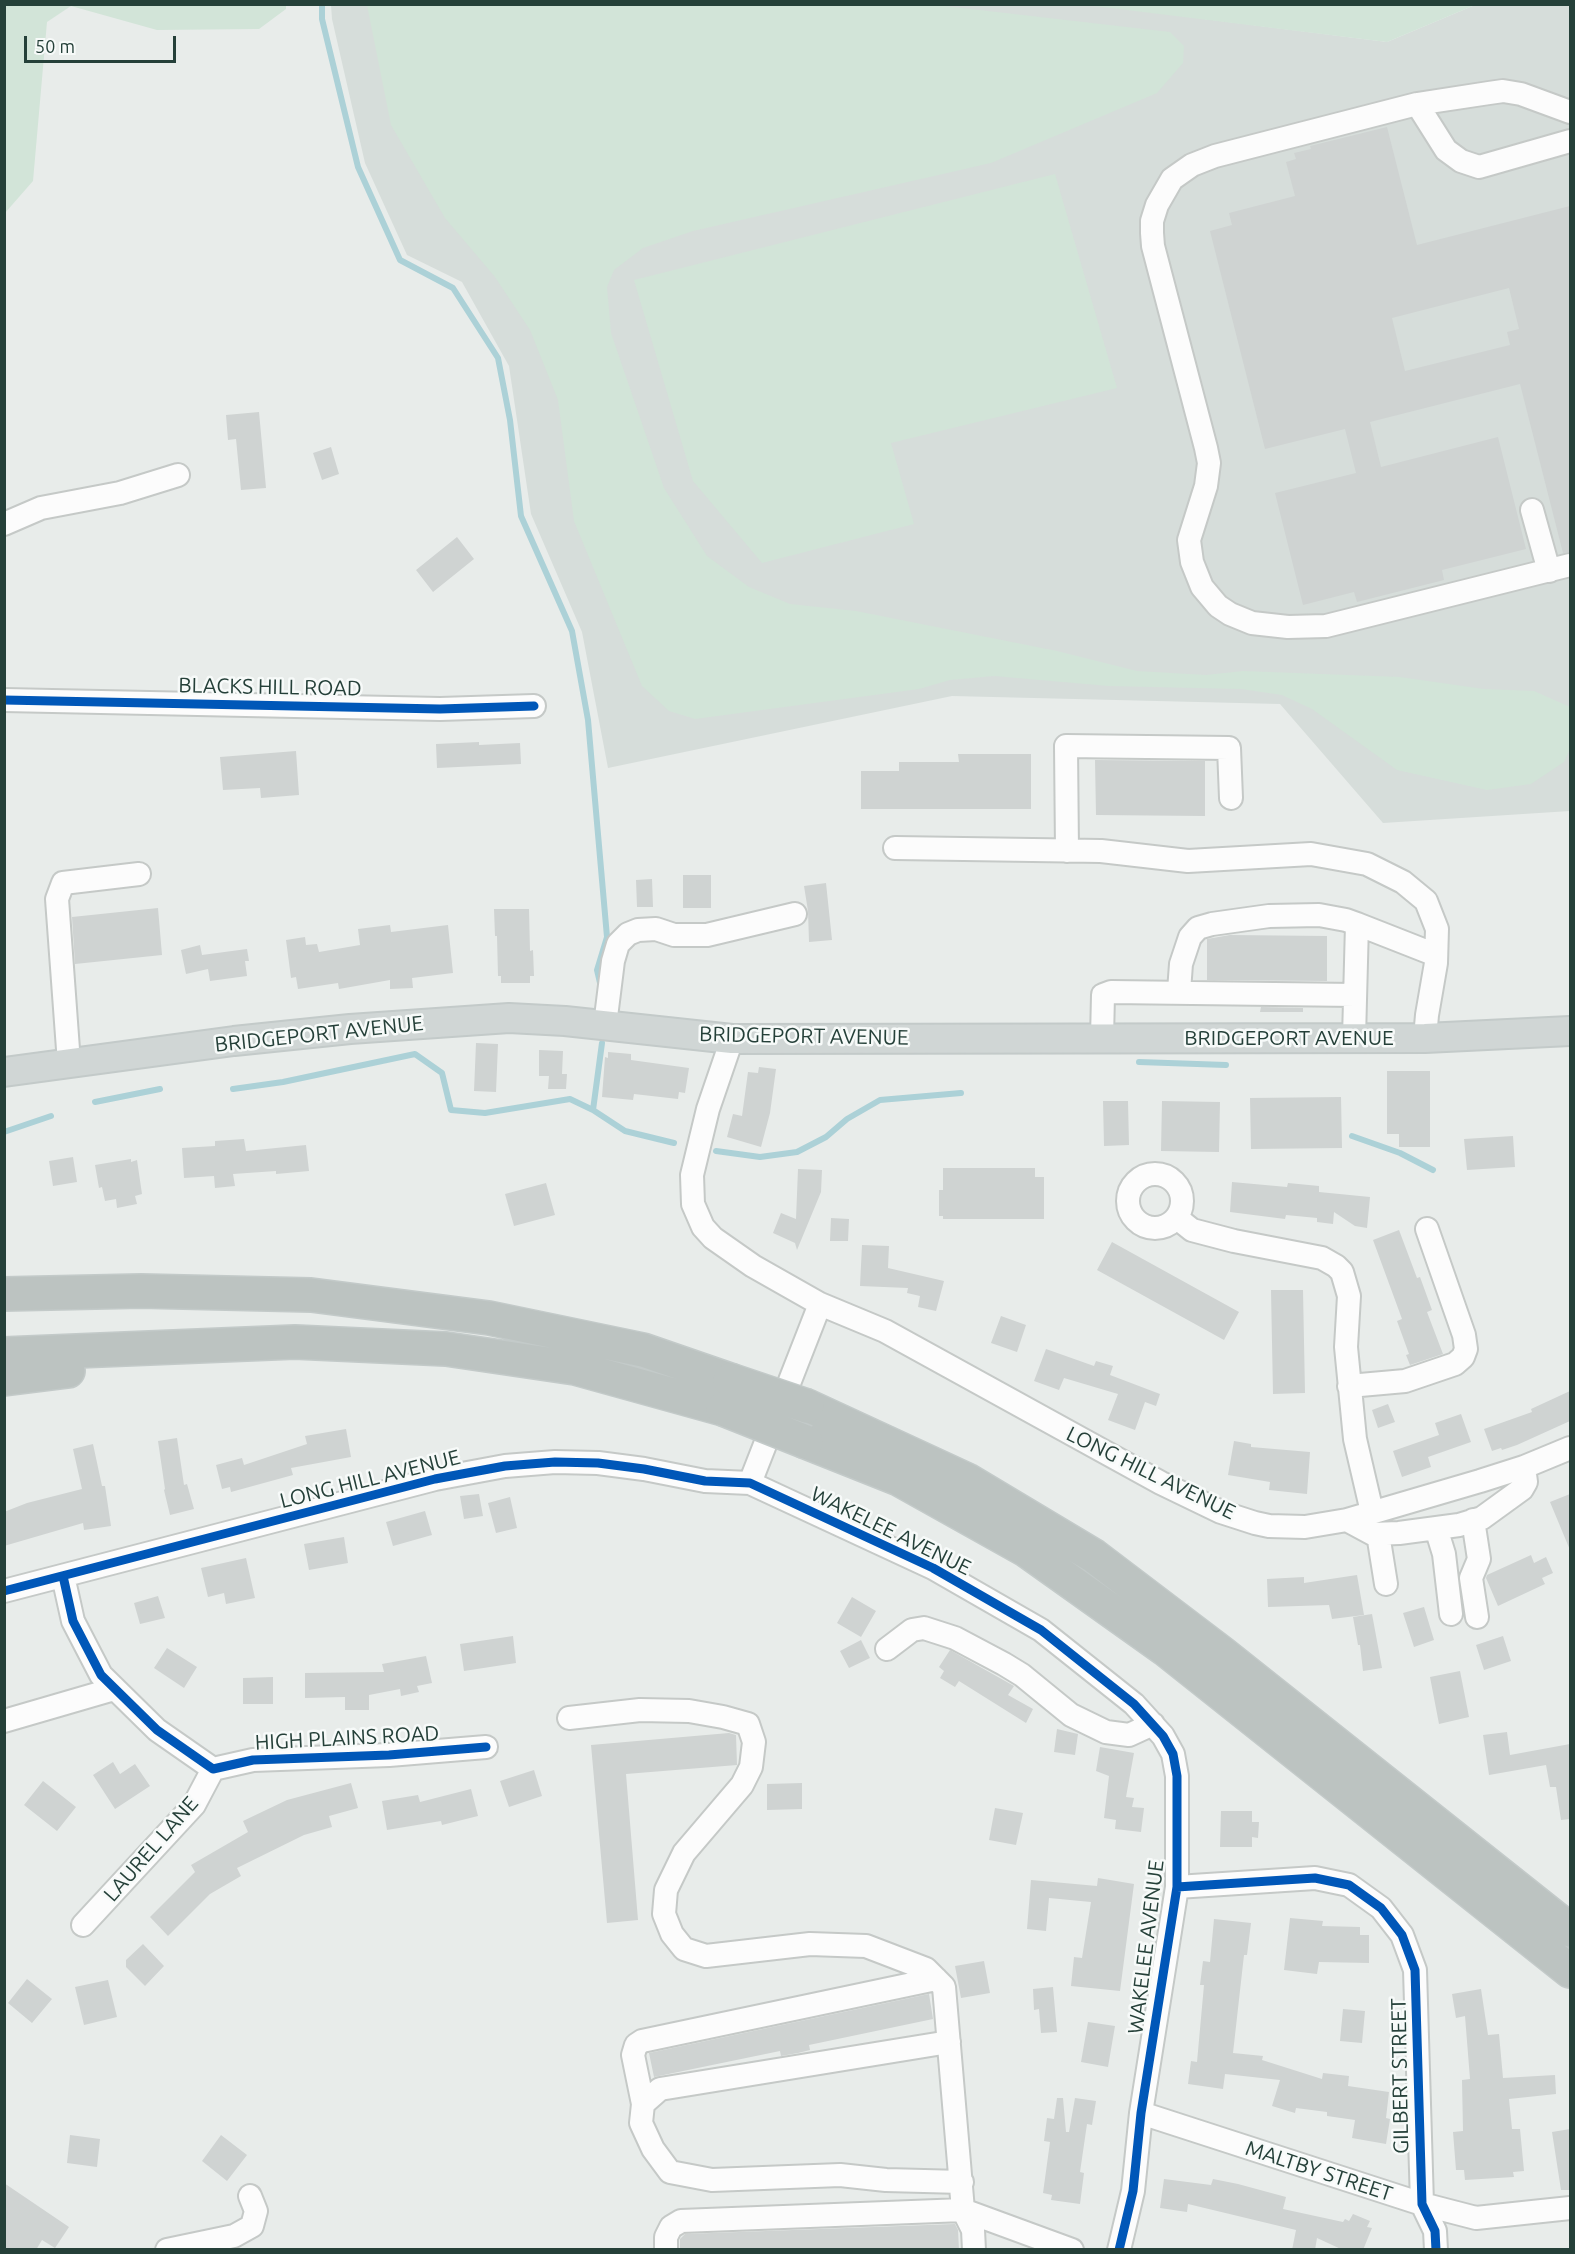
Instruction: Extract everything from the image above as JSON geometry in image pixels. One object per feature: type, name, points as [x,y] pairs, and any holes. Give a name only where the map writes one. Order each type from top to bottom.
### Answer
[{"type":"highway","points":[[4,1294],[141,1291],[311,1295],[489,1317],[643,1350],[726,1394],[806,1442],[899,1479],[1026,1550],[1165,1649],[1570,1971]]},
{"type":"highway","points":[[4,1379],[295,1342]]},
{"type":"highway","points":[[4,1354],[295,1342],[446,1349],[807,1406],[967,1480],[1094,1556],[1223,1654],[1570,1930]]},
{"type":"main road","name":"BRIDGEPORT AVENUE","points":[[4,1072],[234,1041],[509,1017],[732,1039],[1425,1038],[1570,1031]]},
{"type":"street","points":[[1532,510],[1560,568],[1326,626],[1288,627],[1242,620],[1224,610],[1210,598],[1197,578],[1191,562],[1190,540],[1208,476],[1206,448],[1153,246],[1152,221],[1157,205],[1172,179],[1182,170],[1215,156],[1417,104],[1503,92],[1521,94],[1570,112]]},
{"type":"street","points":[[1417,104],[1446,150],[1461,161],[1479,167],[1570,141]]},
{"type":"street","points":[[4,524],[41,508],[120,492],[178,475]]},
{"type":"street","name":"BLACKS HILL ROAD","points":[[4,700],[440,709],[534,706]]},
{"type":"street","points":[[1067,851],[1066,746],[1229,748],[1231,798]]},
{"type":"street","points":[[895,848],[1101,851],[1188,861],[1311,854],[1367,864],[1403,882],[1426,901],[1437,929],[1436,955],[1425,1038]]},
{"type":"street","points":[[69,1063],[57,899],[63,884],[139,874]]},
{"type":"street","points":[[605,1025],[613,961],[618,944],[628,934],[638,930],[656,929],[674,935],[707,935],[795,914]]},
{"type":"street","points":[[1179,992],[1181,964],[1190,937],[1198,928],[1269,916],[1319,915],[1346,920],[1436,955]]},
{"type":"street","points":[[1354,1038],[1357,924]]},
{"type":"street","points":[[1102,1038],[1103,995],[1111,992],[1355,995]]},
{"type":"street","name":"LONG HILL AVENUE","points":[[732,1039],[708,1109],[692,1175],[693,1204],[703,1227],[736,1255],[820,1304],[885,1331],[1161,1483],[1221,1512],[1269,1526],[1305,1527],[1347,1520],[1375,1523],[1570,1448]]},
{"type":"street","points":[[1177,1218],[1192,1230],[1234,1241],[1322,1258],[1336,1266],[1346,1279],[1349,1296],[1346,1347],[1355,1440],[1375,1523],[1386,1584]]},
{"type":"street","points":[[1349,1386],[1405,1381],[1455,1364],[1463,1357],[1466,1349],[1464,1335],[1427,1229]]},
{"type":"street","points":[[750,1483],[820,1304]]},
{"type":"street","name":"LONG HILL AVENUE","points":[[4,1591],[435,1479],[505,1466],[555,1462],[598,1463],[644,1468],[705,1481],[750,1483]]},
{"type":"street","points":[[1375,1523],[1436,1528],[1459,1525],[1482,1518],[1522,1489],[1526,1482],[1524,1467]]},
{"type":"street","name":"WAKELEE AVENUE","points":[[750,1483],[933,1568],[1041,1630],[1134,1704],[1163,1736],[1173,1754],[1177,1776],[1177,1887],[1141,2113],[1133,2191],[1119,2250]]},
{"type":"street","points":[[1473,1520],[1479,1559],[1471,1578],[1477,1617]]},
{"type":"street","points":[[1436,1528],[1444,1554],[1451,1614]]},
{"type":"street","points":[[63,1576],[73,1621],[101,1675],[157,1730],[213,1769]]},
{"type":"street","points":[[887,1649],[912,1630],[924,1628],[955,1638],[1004,1664],[1022,1675],[1071,1714],[1106,1732],[1129,1735],[1153,1725]]},
{"type":"street","points":[[4,1721],[114,1689]]},
{"type":"street","points":[[569,1718],[640,1710],[689,1711],[748,1724],[754,1742],[751,1767],[742,1785],[684,1853],[666,1890],[664,1914],[672,1934],[684,1948],[706,1956],[810,1944],[866,1946],[926,1969],[944,1987],[963,2210],[973,2230],[974,2250]]},
{"type":"street","name":"HIGH PLAINS ROAD","points":[[213,1769],[253,1760],[389,1755],[486,1747]]},
{"type":"street","name":"LAUREL LANE","points":[[83,1925],[194,1805],[213,1769]]},
{"type":"street","name":"GILBERT STREET","points":[[1177,1887],[1315,1878],[1349,1885],[1381,1908],[1402,1935],[1415,1970],[1422,2204],[1435,2231],[1436,2250]]},
{"type":"street","points":[[936,1979],[642,2041],[636,2045],[633,2055],[643,2104],[641,2123],[653,2149],[670,2172],[712,2180],[840,2175],[886,2180],[962,2182]]},
{"type":"street","points":[[643,2104],[660,2089],[949,2042]]},
{"type":"street","name":"MALTBY STREET","points":[[1141,2113],[1422,2204],[1476,2218],[1570,2208]]},
{"type":"street","points":[[167,2250],[234,2236],[252,2226],[256,2211],[250,2196]]},
{"type":"street","points":[[666,2250],[666,2237],[671,2227],[681,2222],[963,2210],[1071,2250]]},
{"type":"shaded area","points":[[1086,4],[1387,42],[1475,5],[1570,5],[1570,811],[1383,823],[1280,704],[952,696],[608,768],[582,632],[531,514],[509,366],[462,282],[407,255],[365,163],[332,19],[331,5]]},
{"type":"green space","points":[[5,4],[286,4],[286,9],[259,29],[157,30],[71,6],[47,22],[33,181],[5,213]]},
{"type":"green space","points":[[367,5],[936,5],[1170,32],[1184,46],[1183,63],[1157,93],[991,163],[693,231],[643,248],[614,270],[607,287],[611,333],[664,488],[707,556],[749,587],[790,604],[856,611],[1057,651],[1137,671],[1206,675],[1243,671],[1400,677],[1484,689],[1534,691],[1570,707],[1570,749],[1564,762],[1531,784],[1487,790],[1397,770],[1312,709],[1282,695],[1241,689],[1109,686],[994,676],[950,680],[919,689],[695,719],[669,711],[642,686],[574,521],[558,400],[530,330],[495,277],[445,218],[391,125]]},
{"type":"green space","points":[[1086,5],[1475,5],[1387,42]]},
{"type":"green space","points":[[1055,174],[1117,388],[891,443],[914,524],[762,563],[693,481],[634,280]]},
{"type":"building","points":[[1387,127],[1417,245],[1570,206],[1570,552],[1563,553],[1520,384],[1370,422],[1381,467],[1498,437],[1526,549],[1442,570],[1444,580],[1357,602],[1354,592],[1303,605],[1275,493],[1356,473],[1345,429],[1265,449],[1210,231],[1232,225],[1229,213],[1295,196],[1286,162],[1296,159],[1294,153],[1311,149],[1310,146]],"holes":[[[1509,288],[1519,329],[1507,332],[1510,345],[1405,371],[1392,318]]]},
{"type":"building","points":[[259,412],[266,488],[241,490],[236,439],[228,440],[226,415]]},
{"type":"building","points":[[331,447],[339,474],[322,480],[313,453]]},
{"type":"building","points":[[457,537],[474,559],[433,592],[416,570]]},
{"type":"building","points":[[479,742],[479,745],[520,743],[521,764],[437,768],[436,744]]},
{"type":"building","points":[[296,751],[299,795],[261,798],[260,788],[223,790],[220,757]]},
{"type":"building","points":[[958,754],[1031,754],[1031,809],[861,809],[861,771],[899,771],[899,762],[959,762]]},
{"type":"building","points":[[1095,760],[1205,761],[1205,816],[1096,815]]},
{"type":"building","points":[[683,875],[711,875],[711,908],[683,908]]},
{"type":"building","points":[[652,879],[653,907],[637,907],[636,880]]},
{"type":"building","points":[[826,883],[832,940],[809,942],[804,886]]},
{"type":"building","points":[[158,908],[162,955],[75,964],[72,917]]},
{"type":"building","points":[[494,909],[529,909],[530,951],[533,950],[534,976],[530,976],[530,983],[501,983],[501,976],[498,976]]},
{"type":"building","points":[[390,925],[391,932],[448,925],[453,973],[412,978],[413,988],[390,989],[390,980],[339,989],[338,983],[298,989],[296,977],[291,978],[286,940],[305,937],[306,945],[317,944],[319,952],[360,945],[358,929]]},
{"type":"building","points":[[1230,935],[1327,936],[1327,981],[1207,980],[1207,939]]},
{"type":"building","points":[[200,945],[202,955],[247,949],[249,961],[245,961],[247,976],[210,981],[208,969],[186,974],[181,950]]},
{"type":"building","points":[[1261,1007],[1303,1008],[1303,1012],[1260,1012]]},
{"type":"building","points":[[476,1043],[498,1044],[496,1092],[474,1091]]},
{"type":"building","points":[[539,1050],[563,1051],[562,1074],[567,1074],[566,1089],[548,1089],[549,1076],[539,1076]]},
{"type":"building","points":[[608,1052],[631,1054],[631,1060],[689,1068],[685,1093],[679,1092],[678,1099],[634,1094],[633,1100],[602,1097],[605,1057],[608,1058]]},
{"type":"building","points":[[759,1067],[776,1069],[770,1113],[761,1147],[727,1137],[733,1114],[742,1116],[748,1072],[758,1073]]},
{"type":"building","points":[[1387,1071],[1430,1071],[1430,1147],[1399,1147],[1399,1134],[1387,1134]]},
{"type":"building","points":[[1341,1097],[1342,1148],[1251,1149],[1250,1098]]},
{"type":"building","points":[[1103,1101],[1128,1101],[1129,1145],[1104,1146]]},
{"type":"building","points":[[1162,1101],[1220,1102],[1219,1152],[1161,1151]]},
{"type":"building","points":[[1513,1136],[1515,1167],[1467,1170],[1464,1139]]},
{"type":"building","points":[[244,1139],[246,1151],[306,1145],[309,1171],[233,1174],[235,1186],[215,1188],[214,1176],[184,1178],[182,1148],[215,1146],[215,1141]]},
{"type":"building","points":[[73,1157],[77,1182],[53,1186],[49,1161]]},
{"type":"building","points":[[131,1159],[131,1162],[137,1160],[142,1194],[135,1196],[137,1204],[117,1208],[116,1199],[105,1201],[102,1187],[99,1188],[95,1165]]},
{"type":"building","points":[[943,1168],[1035,1168],[1035,1177],[1044,1177],[1044,1219],[943,1219],[943,1216],[939,1216],[939,1190],[943,1190]]},
{"type":"building","points":[[798,1169],[822,1170],[821,1192],[797,1250],[795,1243],[773,1233],[781,1213],[796,1219]]},
{"type":"building","points":[[1232,1182],[1287,1187],[1288,1183],[1319,1186],[1319,1192],[1370,1197],[1367,1228],[1355,1226],[1334,1212],[1333,1224],[1317,1222],[1317,1218],[1286,1215],[1285,1219],[1230,1212]]},
{"type":"building","points":[[546,1183],[555,1215],[514,1226],[505,1194]]},
{"type":"building","points":[[831,1218],[849,1219],[848,1241],[830,1241]]},
{"type":"building","points":[[1399,1230],[1432,1310],[1427,1312],[1443,1354],[1410,1365],[1406,1355],[1409,1354],[1397,1321],[1402,1319],[1373,1240]]},
{"type":"building","points":[[1112,1242],[1239,1312],[1224,1340],[1097,1270]]},
{"type":"building","points":[[862,1245],[889,1246],[888,1268],[944,1281],[936,1311],[918,1307],[920,1296],[907,1293],[908,1288],[860,1286]]},
{"type":"building","points":[[1271,1290],[1303,1290],[1305,1393],[1273,1394]]},
{"type":"building","points":[[1001,1316],[1026,1325],[1017,1352],[991,1343]]},
{"type":"building","points":[[1046,1349],[1094,1366],[1096,1361],[1113,1366],[1110,1375],[1160,1394],[1156,1406],[1145,1402],[1135,1430],[1108,1420],[1118,1394],[1064,1378],[1059,1390],[1034,1381]]},
{"type":"building","points":[[1570,1391],[1570,1421],[1517,1445],[1492,1451],[1484,1429],[1532,1412],[1531,1409]]},
{"type":"building","points":[[1388,1404],[1395,1422],[1378,1428],[1372,1410]]},
{"type":"building","points":[[1461,1414],[1471,1442],[1428,1457],[1431,1467],[1402,1477],[1393,1451],[1439,1435],[1435,1423]]},
{"type":"building","points":[[346,1429],[351,1457],[291,1468],[293,1475],[231,1492],[230,1487],[222,1489],[216,1465],[242,1458],[244,1465],[307,1444],[305,1436]]},
{"type":"building","points":[[177,1438],[184,1485],[187,1484],[194,1509],[170,1515],[164,1490],[158,1441]]},
{"type":"building","points":[[1234,1441],[1251,1444],[1251,1447],[1310,1452],[1307,1494],[1269,1490],[1270,1482],[1228,1475]]},
{"type":"building","points":[[93,1444],[102,1486],[105,1486],[111,1526],[84,1530],[83,1523],[4,1546],[4,1512],[27,1503],[82,1489],[73,1449]]},
{"type":"building","points":[[479,1494],[483,1516],[464,1519],[460,1496]]},
{"type":"building","points":[[1570,1494],[1570,1550],[1550,1502]]},
{"type":"building","points":[[510,1497],[517,1528],[496,1533],[488,1503]]},
{"type":"building","points":[[425,1511],[432,1535],[393,1546],[386,1522]]},
{"type":"building","points":[[344,1537],[348,1563],[309,1570],[304,1544]]},
{"type":"building","points":[[1531,1555],[1534,1563],[1546,1557],[1553,1573],[1542,1578],[1545,1584],[1498,1606],[1486,1578],[1487,1575]]},
{"type":"building","points":[[246,1558],[255,1598],[226,1604],[224,1593],[208,1597],[201,1568]]},
{"type":"building","points":[[1357,1575],[1364,1615],[1332,1619],[1329,1605],[1268,1607],[1267,1579],[1304,1577],[1304,1583]]},
{"type":"building","points":[[158,1596],[165,1618],[140,1624],[134,1603]]},
{"type":"building","points":[[852,1597],[876,1611],[861,1637],[837,1623]]},
{"type":"building","points":[[1424,1607],[1434,1640],[1414,1647],[1403,1613]]},
{"type":"building","points":[[1372,1614],[1382,1668],[1363,1671],[1353,1617]]},
{"type":"building","points":[[513,1636],[516,1663],[464,1671],[460,1644]]},
{"type":"building","points":[[1503,1636],[1511,1661],[1484,1670],[1476,1645]]},
{"type":"building","points":[[861,1640],[870,1658],[849,1668],[840,1651]]},
{"type":"building","points":[[167,1648],[197,1667],[184,1688],[154,1668]]},
{"type":"building","points":[[950,1650],[1014,1686],[1008,1695],[1033,1709],[1026,1723],[959,1681],[955,1687],[940,1678],[944,1671],[939,1667]]},
{"type":"building","points":[[426,1656],[432,1683],[417,1686],[419,1692],[401,1696],[400,1689],[369,1695],[369,1710],[345,1710],[345,1697],[305,1698],[305,1673],[384,1672],[382,1664]]},
{"type":"building","points":[[1460,1671],[1469,1717],[1439,1724],[1430,1677]]},
{"type":"building","points":[[273,1677],[273,1704],[243,1704],[243,1678]]},
{"type":"building","points":[[1057,1729],[1078,1734],[1075,1755],[1054,1752]]},
{"type":"building","points":[[1507,1732],[1510,1755],[1570,1744],[1570,1819],[1561,1820],[1556,1787],[1550,1787],[1546,1765],[1489,1775],[1483,1735]]},
{"type":"building","points":[[729,1733],[736,1735],[737,1765],[626,1774],[638,1920],[607,1923],[591,1745]]},
{"type":"building","points":[[1100,1747],[1134,1753],[1126,1797],[1134,1798],[1132,1807],[1144,1808],[1141,1832],[1115,1829],[1116,1820],[1104,1818],[1109,1776],[1096,1771]]},
{"type":"building","points":[[113,1762],[120,1774],[135,1764],[150,1786],[115,1809],[93,1775]]},
{"type":"building","points":[[534,1770],[542,1796],[509,1807],[500,1781]]},
{"type":"building","points":[[43,1781],[76,1807],[57,1831],[24,1805]]},
{"type":"building","points":[[351,1783],[358,1808],[329,1816],[332,1827],[304,1835],[237,1868],[241,1876],[210,1894],[168,1936],[150,1917],[195,1872],[191,1865],[248,1832],[243,1821],[287,1800]]},
{"type":"building","points":[[802,1783],[802,1809],[767,1810],[767,1784]]},
{"type":"building","points":[[471,1789],[478,1816],[442,1825],[441,1821],[387,1830],[382,1801],[418,1795],[420,1802]]},
{"type":"building","points":[[995,1808],[1023,1813],[1016,1845],[989,1840]]},
{"type":"building","points":[[1221,1811],[1252,1811],[1252,1822],[1259,1822],[1258,1838],[1252,1837],[1252,1847],[1220,1847]]},
{"type":"building","points":[[1098,1878],[1134,1884],[1120,1991],[1071,1986],[1074,1957],[1082,1958],[1091,1902],[1049,1898],[1046,1931],[1027,1929],[1031,1880],[1097,1886]]},
{"type":"building","points":[[1290,1918],[1323,1921],[1322,1926],[1360,1927],[1360,1935],[1369,1935],[1369,1963],[1319,1962],[1317,1974],[1284,1970]]},
{"type":"building","points":[[1214,1919],[1251,1923],[1247,1955],[1244,1955],[1233,2053],[1263,2056],[1262,2060],[1322,2079],[1323,2073],[1349,2076],[1348,2086],[1389,2092],[1386,2118],[1390,2119],[1386,2144],[1352,2138],[1355,2120],[1327,2116],[1327,2112],[1296,2108],[1295,2113],[1272,2106],[1280,2080],[1225,2074],[1223,2089],[1188,2084],[1191,2061],[1197,2062],[1204,1985],[1200,1985],[1203,1961],[1210,1962]]},
{"type":"building","points":[[143,1944],[164,1966],[145,1986],[126,1967],[126,1960]]},
{"type":"building","points":[[984,1961],[990,1993],[961,1998],[955,1966]]},
{"type":"building","points":[[27,1979],[52,1999],[32,2023],[8,2003]]},
{"type":"building","points":[[108,1980],[117,2017],[84,2025],[75,1987]]},
{"type":"building","points":[[1053,1987],[1057,2032],[1041,2033],[1039,2009],[1034,2010],[1033,1989]]},
{"type":"building","points":[[1481,1989],[1488,2035],[1499,2034],[1503,2078],[1555,2075],[1556,2094],[1509,2099],[1512,2129],[1520,2129],[1524,2171],[1513,2172],[1514,2177],[1465,2180],[1464,2170],[1456,2170],[1453,2132],[1463,2131],[1462,2080],[1470,2079],[1465,2016],[1456,2018],[1452,1994]]},
{"type":"building","points":[[929,1994],[933,2019],[809,2045],[810,2050],[798,2053],[781,2056],[780,2051],[654,2077],[649,2053]]},
{"type":"building","points":[[1343,2009],[1365,2011],[1362,2043],[1340,2041]]},
{"type":"building","points":[[1088,2022],[1115,2026],[1108,2067],[1081,2062]]},
{"type":"building","points":[[1057,2098],[1063,2098],[1066,2132],[1069,2132],[1075,2098],[1096,2101],[1092,2125],[1087,2124],[1080,2172],[1084,2173],[1080,2204],[1051,2200],[1052,2195],[1043,2193],[1050,2142],[1044,2141],[1047,2118],[1054,2119]]},
{"type":"building","points":[[1570,2129],[1570,2190],[1561,2190],[1552,2132]]},
{"type":"building","points":[[70,2135],[100,2139],[97,2167],[67,2163]]},
{"type":"building","points":[[221,2135],[247,2155],[227,2181],[202,2161]]},
{"type":"building","points":[[1164,2179],[1211,2185],[1213,2179],[1238,2184],[1286,2197],[1283,2209],[1343,2222],[1345,2219],[1349,2221],[1353,2214],[1370,2221],[1367,2227],[1372,2228],[1363,2250],[1343,2250],[1317,2238],[1315,2250],[1292,2250],[1296,2230],[1188,2204],[1187,2212],[1160,2208]]},
{"type":"building","points":[[4,2183],[69,2227],[55,2248],[42,2240],[36,2250],[4,2250]]},
{"type":"building","points":[[955,2224],[958,2230],[959,2250],[680,2250],[680,2239],[685,2234]]},
{"type":"waterway","points":[[322,4],[322,19],[358,167],[400,260],[453,288],[498,358],[510,420],[521,516],[572,631],[588,720],[607,937],[597,970],[601,987]]},
{"type":"waterway","points":[[593,1110],[602,1043]]},
{"type":"waterway","points":[[233,1089],[283,1082],[415,1054],[442,1073],[451,1110],[485,1113],[570,1099],[593,1110],[625,1131],[674,1143]]},
{"type":"waterway","points":[[1139,1062],[1226,1065]]},
{"type":"waterway","points":[[95,1102],[160,1089]]},
{"type":"waterway","points":[[716,1151],[760,1157],[797,1152],[826,1137],[847,1119],[880,1100],[961,1093]]},
{"type":"waterway","points":[[4,1132],[51,1116]]},
{"type":"waterway","points":[[1352,1136],[1400,1153],[1433,1170]]},
{"type":"cycle path","points":[[4,700],[440,709],[534,706]]},
{"type":"cycle path","points":[[4,1591],[435,1479],[505,1466],[555,1462],[598,1463],[705,1481],[750,1483],[933,1568],[1041,1630],[1134,1704],[1163,1736],[1173,1754],[1177,1776],[1177,1887],[1141,2113],[1133,2191],[1119,2250]]},
{"type":"cycle path","points":[[63,1576],[73,1621],[101,1675],[157,1730],[213,1769],[253,1760],[389,1755],[486,1747]]},
{"type":"cycle path","points":[[1177,1887],[1315,1878],[1349,1885],[1381,1908],[1402,1935],[1415,1970],[1422,2204],[1435,2231],[1436,2250]]}]
